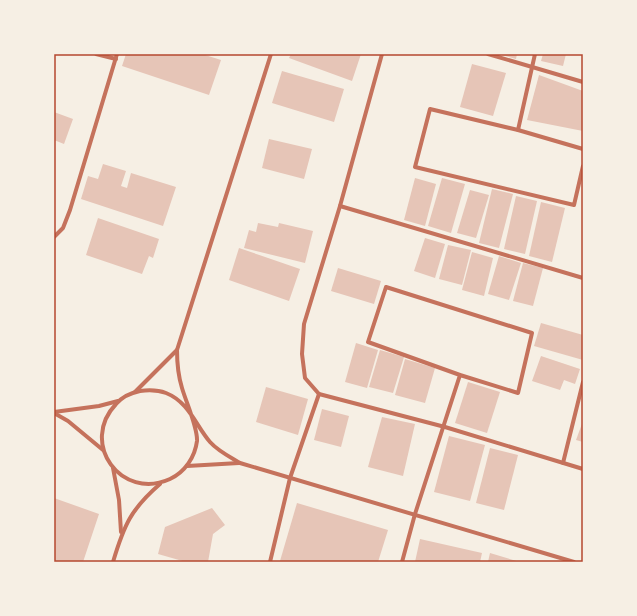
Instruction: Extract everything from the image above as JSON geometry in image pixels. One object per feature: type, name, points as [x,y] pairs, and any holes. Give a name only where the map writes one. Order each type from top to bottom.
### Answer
[{"type":"street","points":[[96,54],[116,59]]},
{"type":"street","points":[[54,237],[63,228],[70,210],[117,54]]},
{"type":"street","points":[[113,468],[123,477],[135,482],[148,485],[161,483],[176,477],[187,466],[194,453],[197,440],[178,371],[177,350],[271,54]]},
{"type":"street","points":[[382,54],[340,206],[304,324],[302,354],[306,378],[319,394],[445,427],[583,469]]},
{"type":"street","points":[[488,54],[583,82]]},
{"type":"street","points":[[518,130],[535,54]]},
{"type":"street","points":[[583,149],[518,130],[430,110],[415,167],[574,205],[583,166]]},
{"type":"street","points":[[340,206],[583,278]]},
{"type":"street","points":[[386,287],[532,333],[518,393],[460,375],[368,342],[386,287]]},
{"type":"street","points":[[54,413],[99,406],[120,400],[135,392],[177,350]]},
{"type":"street","points":[[402,562],[415,514],[445,427],[460,375]]},
{"type":"street","points":[[563,463],[583,382]]},
{"type":"street","points":[[135,392],[150,390],[166,393],[180,401],[210,442],[220,451],[240,463],[574,562]]},
{"type":"street","points":[[270,562],[290,478],[319,394]]},
{"type":"street","points":[[103,450],[102,436],[104,423],[110,410],[120,400]]},
{"type":"street","points":[[54,413],[68,422],[103,450],[113,468],[120,500],[122,533]]},
{"type":"street","points":[[187,466],[240,463]]},
{"type":"street","points":[[113,562],[122,533],[143,499],[161,483]]},
{"type":"building","points":[[126,54],[202,54],[221,60],[209,95],[122,66]]},
{"type":"building","points":[[291,54],[361,54],[352,81],[289,58]]},
{"type":"building","points":[[498,54],[517,54],[516,59]]},
{"type":"building","points":[[543,54],[566,54],[563,66],[541,61]]},
{"type":"building","points":[[472,64],[506,73],[493,116],[460,107]]},
{"type":"building","points":[[282,71],[344,89],[334,122],[272,103]]},
{"type":"building","points":[[539,75],[583,91],[583,131],[527,120]]},
{"type":"building","points":[[54,112],[73,119],[64,144],[54,140]]},
{"type":"building","points":[[269,139],[312,149],[304,179],[262,168]]},
{"type":"building","points":[[103,164],[126,171],[121,186],[127,188],[131,173],[176,187],[163,226],[81,199],[88,176],[98,179]]},
{"type":"building","points":[[415,178],[436,184],[425,226],[404,220]]},
{"type":"building","points":[[442,178],[465,184],[451,233],[428,226]]},
{"type":"building","points":[[492,189],[513,194],[499,248],[479,243]]},
{"type":"building","points":[[470,190],[489,195],[476,238],[457,233]]},
{"type":"building","points":[[516,196],[537,201],[525,254],[504,249]]},
{"type":"building","points":[[541,202],[565,208],[552,262],[529,256]]},
{"type":"building","points":[[98,218],[159,239],[153,258],[149,256],[142,274],[86,255]]},
{"type":"building","points":[[258,223],[278,227],[279,223],[313,231],[305,263],[244,248],[249,230],[256,232]]},
{"type":"building","points":[[425,238],[445,244],[435,278],[414,271]]},
{"type":"building","points":[[448,245],[471,250],[462,285],[439,279]]},
{"type":"building","points":[[239,248],[300,269],[289,301],[229,280]]},
{"type":"building","points":[[472,252],[493,258],[484,296],[462,290]]},
{"type":"building","points":[[499,256],[521,263],[509,300],[488,294]]},
{"type":"building","points":[[523,263],[543,268],[533,306],[513,301]]},
{"type":"building","points":[[338,268],[381,281],[374,304],[331,291]]},
{"type":"building","points":[[541,323],[583,335],[583,360],[534,346]]},
{"type":"building","points":[[356,343],[378,350],[367,388],[345,382]]},
{"type":"building","points":[[380,350],[404,357],[393,393],[369,387]]},
{"type":"building","points":[[541,356],[580,369],[575,384],[564,380],[560,390],[532,381]]},
{"type":"building","points":[[405,359],[435,368],[425,403],[395,395]]},
{"type":"building","points":[[468,382],[500,392],[487,433],[455,423]]},
{"type":"building","points":[[266,387],[308,399],[298,435],[256,422]]},
{"type":"building","points":[[322,409],[349,416],[341,447],[314,440]]},
{"type":"building","points":[[382,417],[415,424],[403,476],[368,467]]},
{"type":"building","points":[[583,421],[583,442],[576,440]]},
{"type":"building","points":[[449,436],[485,445],[470,501],[434,492]]},
{"type":"building","points":[[490,448],[518,455],[504,510],[476,503]]},
{"type":"building","points":[[54,498],[99,514],[83,562],[54,562]]},
{"type":"building","points":[[297,503],[388,530],[378,562],[280,561]]},
{"type":"building","points":[[212,508],[225,525],[213,534],[208,562],[186,562],[158,554],[165,527]]},
{"type":"building","points":[[420,539],[482,553],[480,562],[415,562]]},
{"type":"building","points":[[490,553],[520,562],[488,562]]}]
